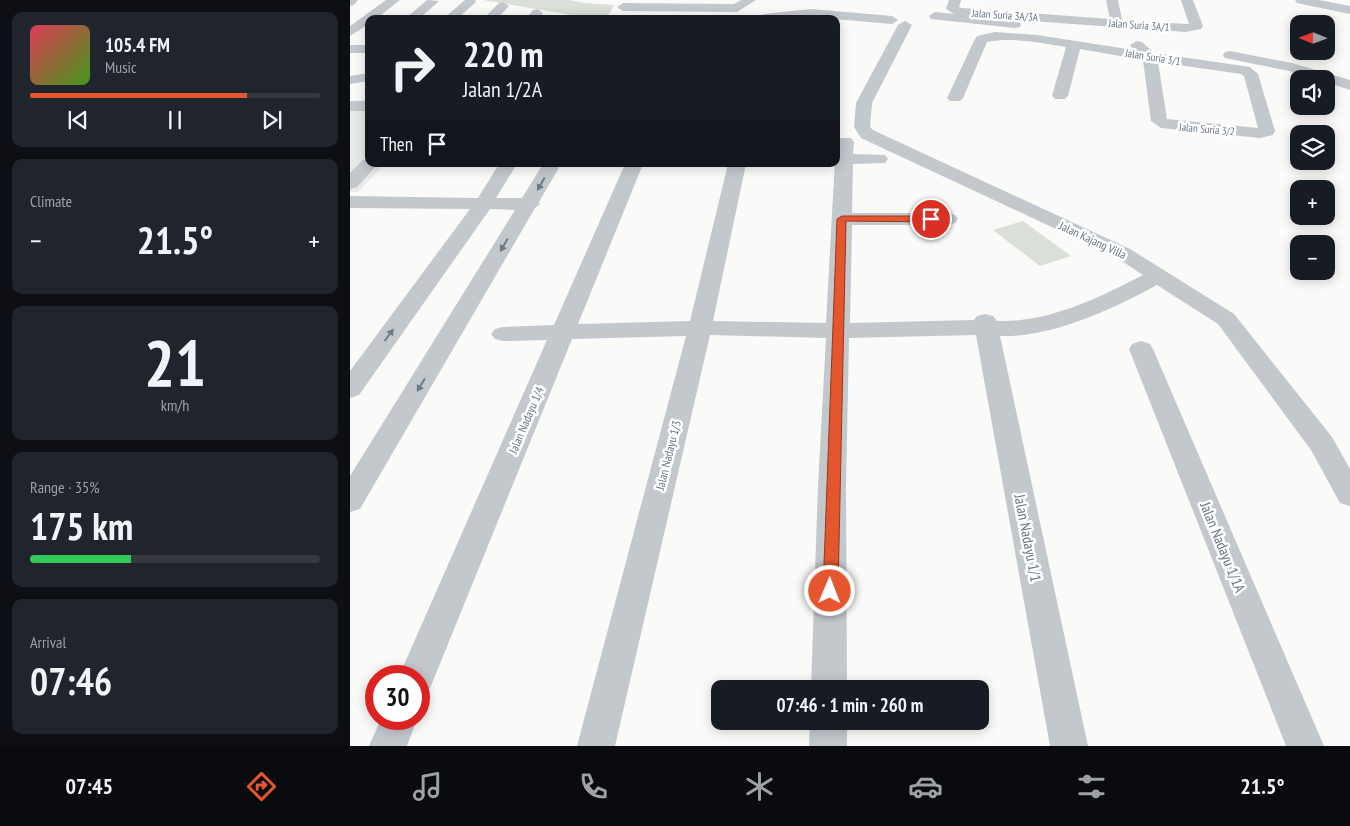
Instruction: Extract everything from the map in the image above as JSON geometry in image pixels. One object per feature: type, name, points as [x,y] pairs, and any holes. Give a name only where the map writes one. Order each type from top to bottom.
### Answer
[{"type":"street","points":[[373,15],[394,0]]},
{"type":"street","points":[[618,15],[626,3],[664,4],[702,9],[737,8],[750,0]]},
{"type":"street","points":[[797,0],[811,8],[1065,34],[1125,36],[1152,50],[1179,49],[1284,66],[1350,85]]},
{"type":"street","name":"Jalan Suria 3A/3A","points":[[955,0],[952,9],[960,12],[1031,22],[1050,22],[1053,19],[1072,31]]},
{"type":"street","points":[[1030,0],[1031,22]]},
{"type":"street","points":[[1112,0],[1125,36]]},
{"type":"street","name":"Jalan Suria 3A/1","points":[[1125,36],[1196,26],[1187,0]]},
{"type":"street","points":[[1301,0],[1350,10]]},
{"type":"street","points":[[416,15],[433,1]]},
{"type":"street","points":[[454,15],[470,2]]},
{"type":"street","points":[[761,15],[766,5]]},
{"type":"street","points":[[766,15],[778,10],[782,5]]},
{"type":"street","points":[[493,15],[503,6]]},
{"type":"street","points":[[790,15],[811,13],[916,19],[1031,22],[1072,31],[1125,36],[1179,49],[1251,62],[1290,72]]},
{"type":"street","name":"Jalan Kajang Villa","points":[[916,19],[864,103],[862,127],[867,134],[1123,253],[1128,268],[1143,276]]},
{"type":"street","points":[[350,32],[365,21]]},
{"type":"street","points":[[1060,96],[1072,31]]},
{"type":"street","name":"Jalan Suria 3/1","points":[[955,98],[982,39],[988,36],[1072,31],[1245,70],[1251,74],[1267,130],[1260,133]]},
{"type":"street","points":[[350,49],[365,49]]},
{"type":"street","name":"Jalan Suria 3/2","points":[[1152,50],[1159,121],[1167,125],[1260,133]]},
{"type":"street","points":[[350,80],[365,78]]},
{"type":"street","points":[[1335,85],[1350,90]]},
{"type":"street","points":[[350,106],[365,106]]},
{"type":"street","points":[[829,680],[832,486],[845,150],[879,159]]},
{"type":"street","points":[[350,389],[478,212],[506,167]]},
{"type":"street","points":[[350,501],[530,204],[550,167]]},
{"type":"street","name":"Jalan Nadayu 1/4","points":[[422,665],[633,167]]},
{"type":"street","name":"Jalan Nadayu 1/3","points":[[596,746],[700,328],[736,167]]},
{"type":"street","points":[[444,203],[494,185]]},
{"type":"street","points":[[350,202],[444,203],[478,212],[530,204]]},
{"type":"street","points":[[842,219],[948,219]]},
{"type":"street","points":[[504,334],[700,328],[837,331],[978,326],[1033,327],[1066,308],[1099,296],[1143,276],[1182,290],[1226,319],[1322,444],[1350,495]]},
{"type":"street","name":"Jalan Nadayu 1/1","points":[[978,326],[1069,746]]},
{"type":"street","name":"Jalan Nadayu 1/1A","points":[[1141,349],[1305,746]]},
{"type":"street","points":[[388,746],[395,730]]},
{"type":"street","points":[[828,746],[829,730]]},
{"type":"shaded area","points":[[483,0],[568,0],[614,5],[609,15],[571,15]]},
{"type":"shaded area","points":[[365,100],[365,167],[381,167],[358,192],[350,192],[350,101]]},
{"type":"shaded area","points":[[1023,221],[1071,256],[1040,266],[993,230]]},
{"type":"route","points":[[830,591],[842,219],[931,219]]}]
